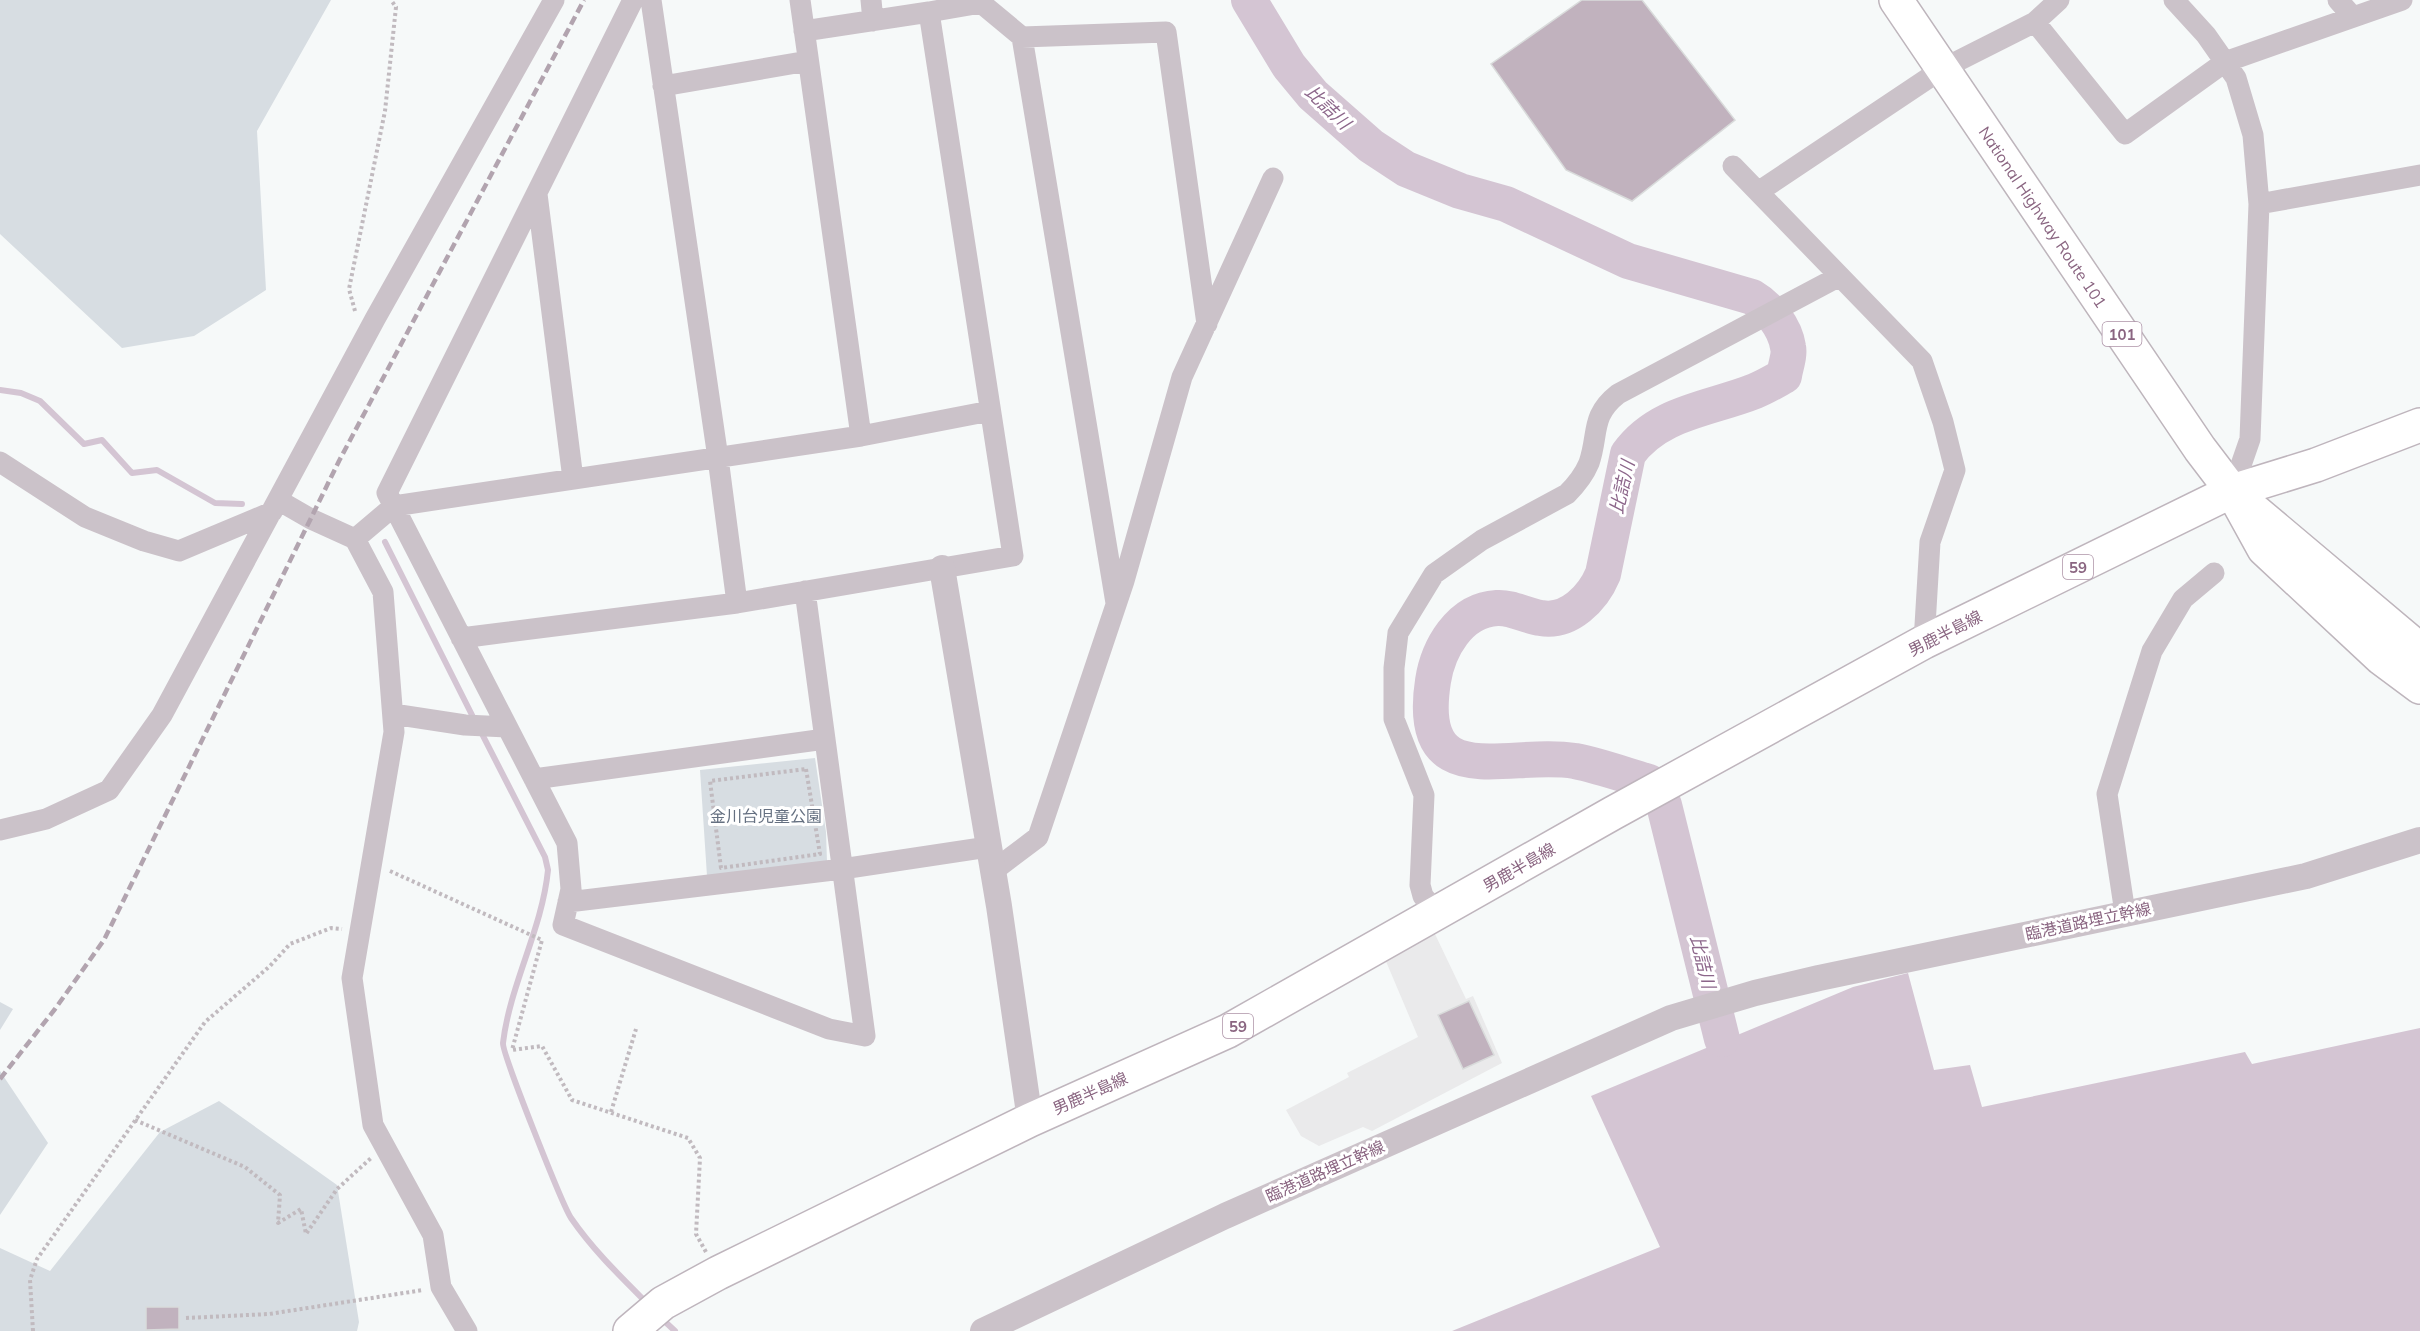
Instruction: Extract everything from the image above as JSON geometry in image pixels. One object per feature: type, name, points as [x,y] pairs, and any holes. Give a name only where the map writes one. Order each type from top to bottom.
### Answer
[{"type":"main road","name":"National Highway Route 101","points":[[1896,0],[2232,491],[2264,549],[2381,658],[2420,687]]},
{"type":"main road","name":"男鹿半島線","points":[[646,1317],[718,1273],[1030,1120],[1228,1031],[1613,813],[1924,642],[2232,491],[2316,465],[2420,425]]},
{"type":"main road","name":"National Highway Route 101","points":[[2232,491],[2420,650]]},
{"type":"street","points":[[0,830],[46,819],[109,790],[162,715],[364,341],[554,0]]},
{"type":"street","points":[[633,0],[387,493],[567,843],[571,889],[562,925],[829,1029],[865,1036],[805,591]]},
{"type":"street","points":[[651,0],[737,603]]},
{"type":"street","points":[[800,0],[861,436]]},
{"type":"street","points":[[1758,192],[1942,69],[2035,22],[2059,0]]},
{"type":"street","points":[[2174,0],[2206,35],[2236,78],[2253,135],[2259,204],[2250,439],[2232,491]]},
{"type":"street","points":[[2338,0],[2353,17]]},
{"type":"street","points":[[2035,22],[2125,134],[2225,62],[2402,0]]},
{"type":"street","points":[[804,31],[872,10],[929,12],[981,3],[1022,37],[1116,603]]},
{"type":"street","points":[[462,638],[737,603],[1012,556],[929,12]]},
{"type":"street","points":[[1022,37],[1166,32],[1207,324]]},
{"type":"street","points":[[663,86],[808,61]]},
{"type":"street","points":[[1733,166],[1922,361],[1952,451],[1955,470],[1930,542],[1924,642]]},
{"type":"street","points":[[2259,204],[2420,175]]},
{"type":"street","points":[[568,902],[842,869],[990,859],[1038,837],[1116,603],[1182,377],[1273,178]]},
{"type":"street","points":[[537,194],[573,479]]},
{"type":"street","points":[[1437,914],[1423,896],[1420,885],[1424,795],[1394,718],[1394,668],[1398,633],[1434,574],[1482,540],[1567,494],[1578,483],[1589,463],[1598,415],[1618,394],[1838,276]]},
{"type":"street","points":[[355,539],[394,506],[861,436],[990,411]]},
{"type":"street","points":[[0,462],[85,517],[144,541],[179,551],[275,506],[355,539],[383,592],[394,732],[352,978],[373,1125],[433,1235],[441,1287],[467,1331]]},
{"type":"street","points":[[942,567],[1030,1120]]},
{"type":"street","points":[[2125,913],[2107,794],[2152,651],[2183,599],[2214,573]]},
{"type":"street","points":[[393,714],[465,725],[507,727]]},
{"type":"street","points":[[534,779],[825,739]]},
{"type":"street","name":"臨港道路埋立幹線","points":[[983,1331],[1225,1216],[1671,1018],[1755,993],[2306,876],[2420,840]]},
{"type":"path","points":[[364,341],[349,289],[385,111],[396,7],[391,0]]},
{"type":"path","points":[[806,769],[820,854],[722,868],[710,781],[806,769]]},
{"type":"path","points":[[372,863],[542,940],[512,1050],[542,1046],[572,1100],[688,1138],[700,1158],[696,1234],[718,1273]]},
{"type":"path","points":[[33,1331],[30,1280],[37,1259],[205,1022],[270,966],[290,944],[331,928],[360,930]]},
{"type":"path","points":[[611,1112],[636,1029]]},
{"type":"path","points":[[135,1120],[245,1167],[280,1195],[278,1223],[301,1209],[306,1234],[337,1189],[385,1146]]},
{"type":"path","points":[[186,1318],[268,1314],[441,1287]]},
{"type":"shaded area","points":[[1434,932],[1466,999],[1473,996],[1502,1063],[1372,1131],[1363,1127],[1319,1146],[1301,1136],[1286,1110],[1349,1077],[1347,1073],[1418,1037],[1385,959]]},
{"type":"shaded area","points":[[1908,973],[1934,1070],[1970,1065],[1982,1107],[2245,1052],[2252,1064],[2420,1028],[2420,1331],[1452,1331],[1660,1247],[1591,1096],[1853,987]]},
{"type":"green space","points":[[0,0],[331,0],[257,131],[266,290],[194,336],[122,348],[0,234]]},
{"type":"green space","name":"金川台児童公園","points":[[815,758],[826,832],[827,862],[707,876],[700,770]]},
{"type":"green space","points":[[0,1002],[13,1009],[0,1030]]},
{"type":"green space","points":[[0,1071],[48,1143],[0,1215]]},
{"type":"green space","points":[[219,1101],[337,1185],[359,1322],[357,1331],[0,1331],[0,1248],[50,1271],[160,1132]]},
{"type":"building","points":[[1582,0],[1642,0],[1735,120],[1632,201],[1566,170],[1491,64]]},
{"type":"building","points":[[1469,1001],[1494,1055],[1463,1069],[1438,1015]]},
{"type":"building","points":[[146,1307],[179,1307],[179,1329],[146,1330]]},
{"type":"waterway","name":"比詰川","points":[[1249,0],[1289,66],[1313,95],[1371,146],[1406,169],[1460,191],[1506,204],[1628,261],[1752,297],[1770,312],[1784,332],[1788,350],[1784,376],[1755,391],[1670,420],[1640,440],[1628,454],[1603,574],[1593,592],[1579,607],[1561,617],[1551,619],[1503,608],[1484,610],[1472,616],[1461,624],[1445,644],[1433,681],[1431,717],[1438,741],[1452,754],[1472,760],[1575,761],[1649,782],[1664,805],[1722,1039]]},
{"type":"waterway","points":[[0,390],[21,393],[40,401],[84,444],[102,440],[132,473],[157,470],[215,503],[242,504]]},
{"type":"waterway","points":[[385,542],[475,721]]},
{"type":"waterway","points":[[480,730],[545,857],[548,870],[545,892],[507,1021],[503,1043],[505,1053],[533,1129],[571,1218],[598,1252],[647,1303]]},
{"type":"waterway","points":[[660,1317],[675,1331]]},
{"type":"railway","points":[[0,1079],[55,1009],[104,940],[339,461],[584,0]]}]
